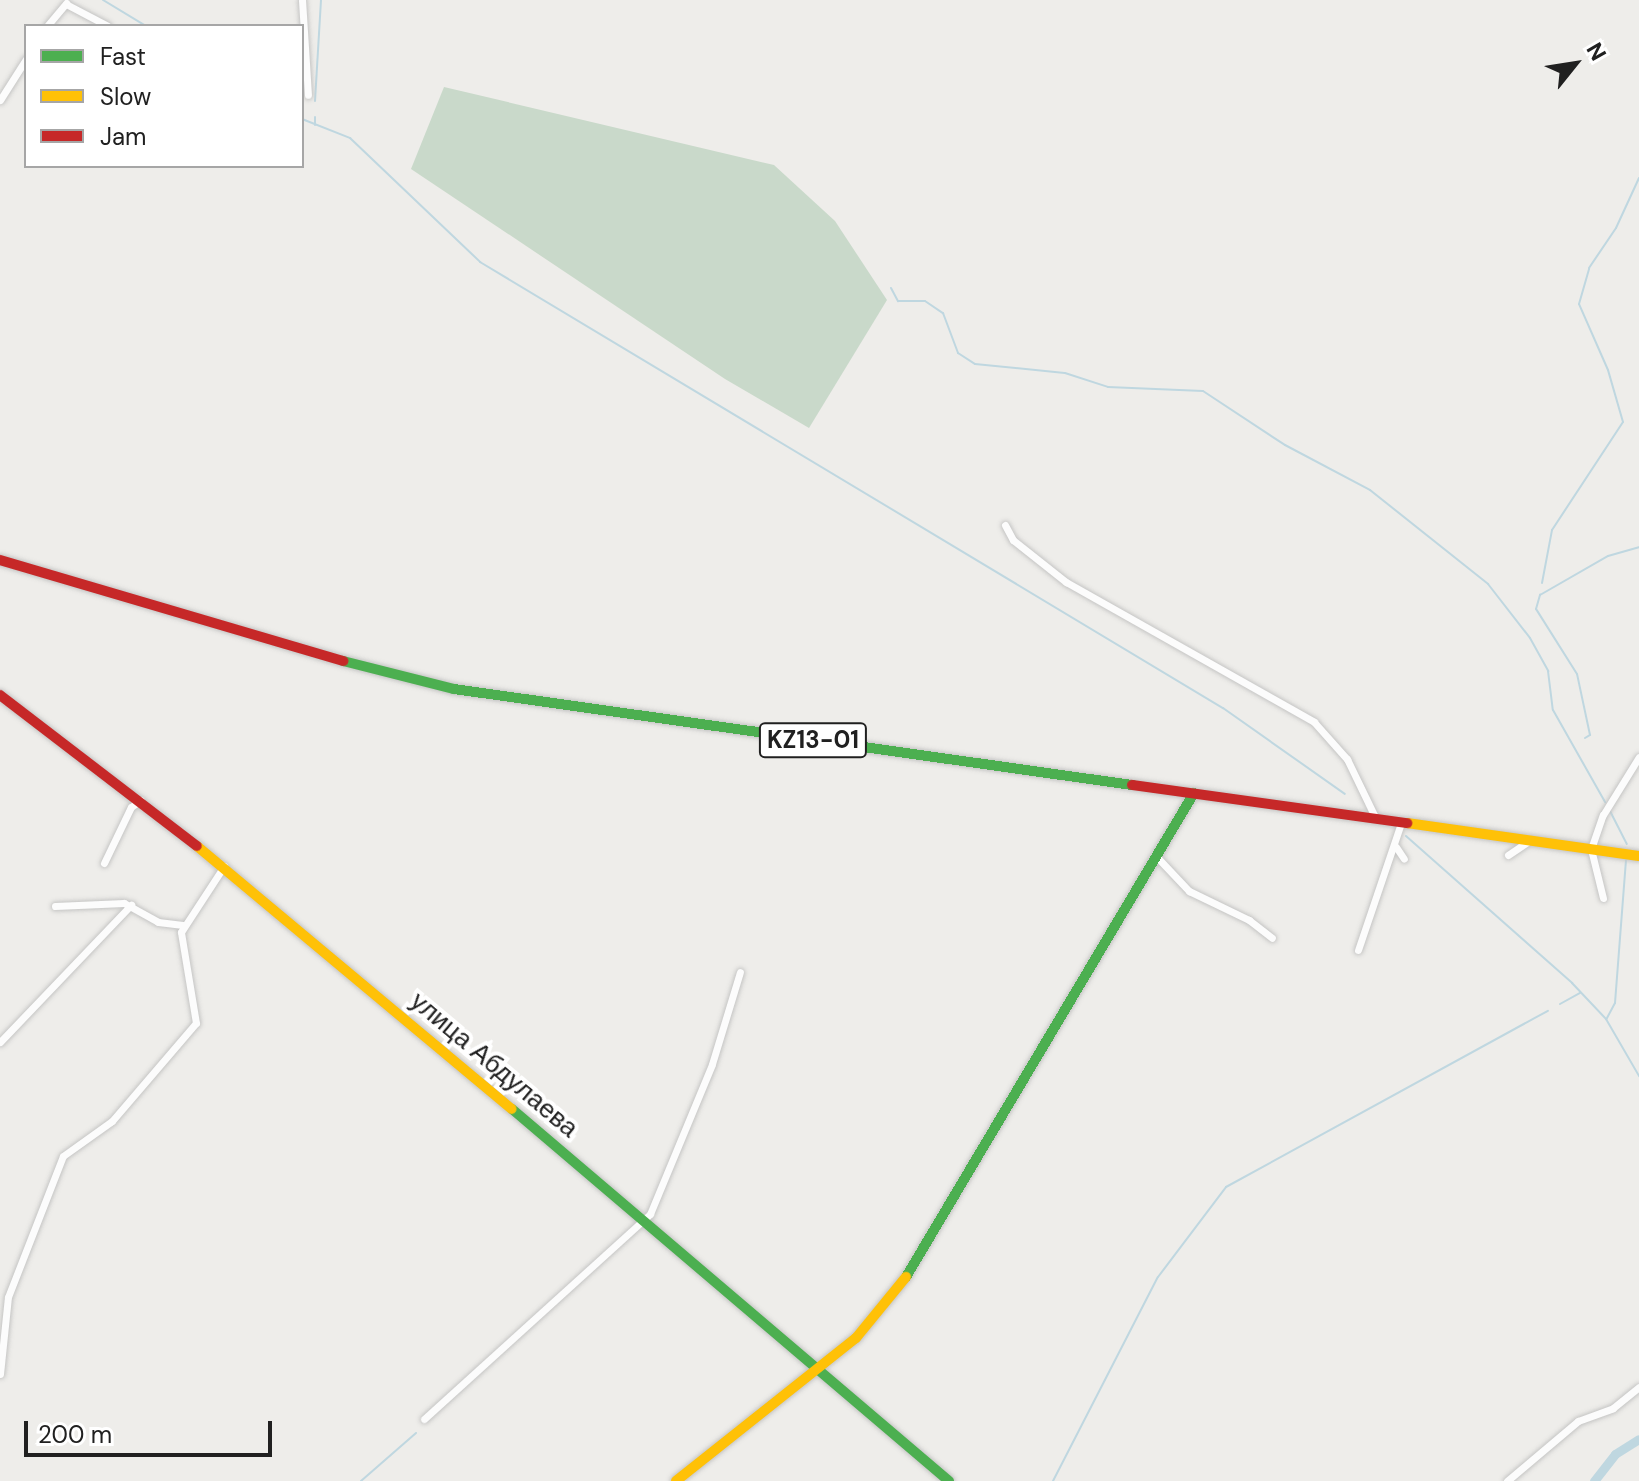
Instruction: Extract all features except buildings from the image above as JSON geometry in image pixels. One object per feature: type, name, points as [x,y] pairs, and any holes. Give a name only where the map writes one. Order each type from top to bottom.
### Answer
[{"type":"main road","name":"KZ13-01","points":[[0,560],[311,653],[454,689],[1639,856]]},
{"type":"main road","name":"улица Абдулаева","points":[[0,695],[141,799],[224,866],[949,1481]]},
{"type":"main road","points":[[676,1481],[818,1371],[881,1312],[947,1217],[982,1146],[1154,853],[1194,793]]},
{"type":"street","points":[[302,0],[304,24]]},
{"type":"street","points":[[49,24],[66,2],[104,24]]},
{"type":"street","points":[[304,32],[308,95]]},
{"type":"street","points":[[0,100],[24,62]]},
{"type":"street","points":[[1005,525],[1013,540],[1066,582],[1314,722],[1347,759],[1375,817]]},
{"type":"street","points":[[1603,898],[1591,849],[1603,815],[1639,757]]},
{"type":"street","points":[[104,863],[131,807],[141,799]]},
{"type":"street","points":[[1358,950],[1396,847],[1402,821]]},
{"type":"street","points":[[1508,855],[1531,840]]},
{"type":"street","points":[[1396,847],[1404,859]]},
{"type":"street","points":[[1154,853],[1189,891],[1249,920],[1272,938]]},
{"type":"street","points":[[0,1374],[8,1297],[63,1156],[112,1121],[196,1023],[180,942],[183,925],[224,866]]},
{"type":"street","points":[[55,906],[131,905],[158,922],[183,925]]},
{"type":"street","points":[[0,1042],[131,905]]},
{"type":"street","points":[[424,1419],[644,1221],[655,1207],[712,1064],[740,972]]},
{"type":"street","points":[[1507,1481],[1578,1421],[1613,1408],[1639,1387]]},
{"type":"green space","points":[[444,87],[774,165],[835,221],[887,300],[809,428],[725,379],[411,169]]},
{"type":"waterway","points":[[103,0],[143,24]]},
{"type":"waterway","points":[[315,101],[321,0]]},
{"type":"waterway","points":[[315,117],[315,125]]},
{"type":"waterway","points":[[304,120],[350,138],[480,262],[1223,708],[1345,794]]},
{"type":"waterway","points":[[1542,583],[1552,530],[1623,422],[1608,370],[1579,304],[1589,268],[1616,228],[1639,178]]},
{"type":"waterway","points":[[891,288],[898,301],[925,301],[943,313],[958,353],[975,364],[1065,373],[1108,387],[1203,391],[1285,445],[1370,490],[1488,584],[1530,638],[1548,671],[1553,710],[1605,802]]},
{"type":"waterway","points":[[1585,738],[1590,735],[1577,674],[1536,609],[1540,595],[1608,556],[1639,547]]},
{"type":"waterway","points":[[1610,811],[1627,844]]},
{"type":"waterway","points":[[1406,836],[1572,983],[1606,1019],[1639,1076]]},
{"type":"waterway","points":[[1607,1018],[1615,1003],[1626,860]]},
{"type":"waterway","points":[[1560,1004],[1580,993]]},
{"type":"waterway","points":[[1053,1481],[1158,1277],[1226,1187],[1548,1011]]},
{"type":"waterway","points":[[361,1481],[416,1433]]},
{"type":"waterway","points":[[1594,1481],[1615,1454],[1639,1439]]},
{"type":"traffic: fast","points":[[343,661],[454,689],[1132,785]]},
{"type":"traffic: fast","points":[[906,1277],[1194,793]]},
{"type":"traffic: fast","points":[[512,1109],[949,1481]]},
{"type":"traffic: slow","points":[[1407,823],[1639,856]]},
{"type":"traffic: slow","points":[[197,846],[512,1109]]},
{"type":"traffic: slow","points":[[676,1481],[856,1338],[906,1277]]},
{"type":"traffic: jam","points":[[0,560],[343,661]]},
{"type":"traffic: jam","points":[[0,695],[197,846]]},
{"type":"traffic: jam","points":[[1132,785],[1407,823]]}]
